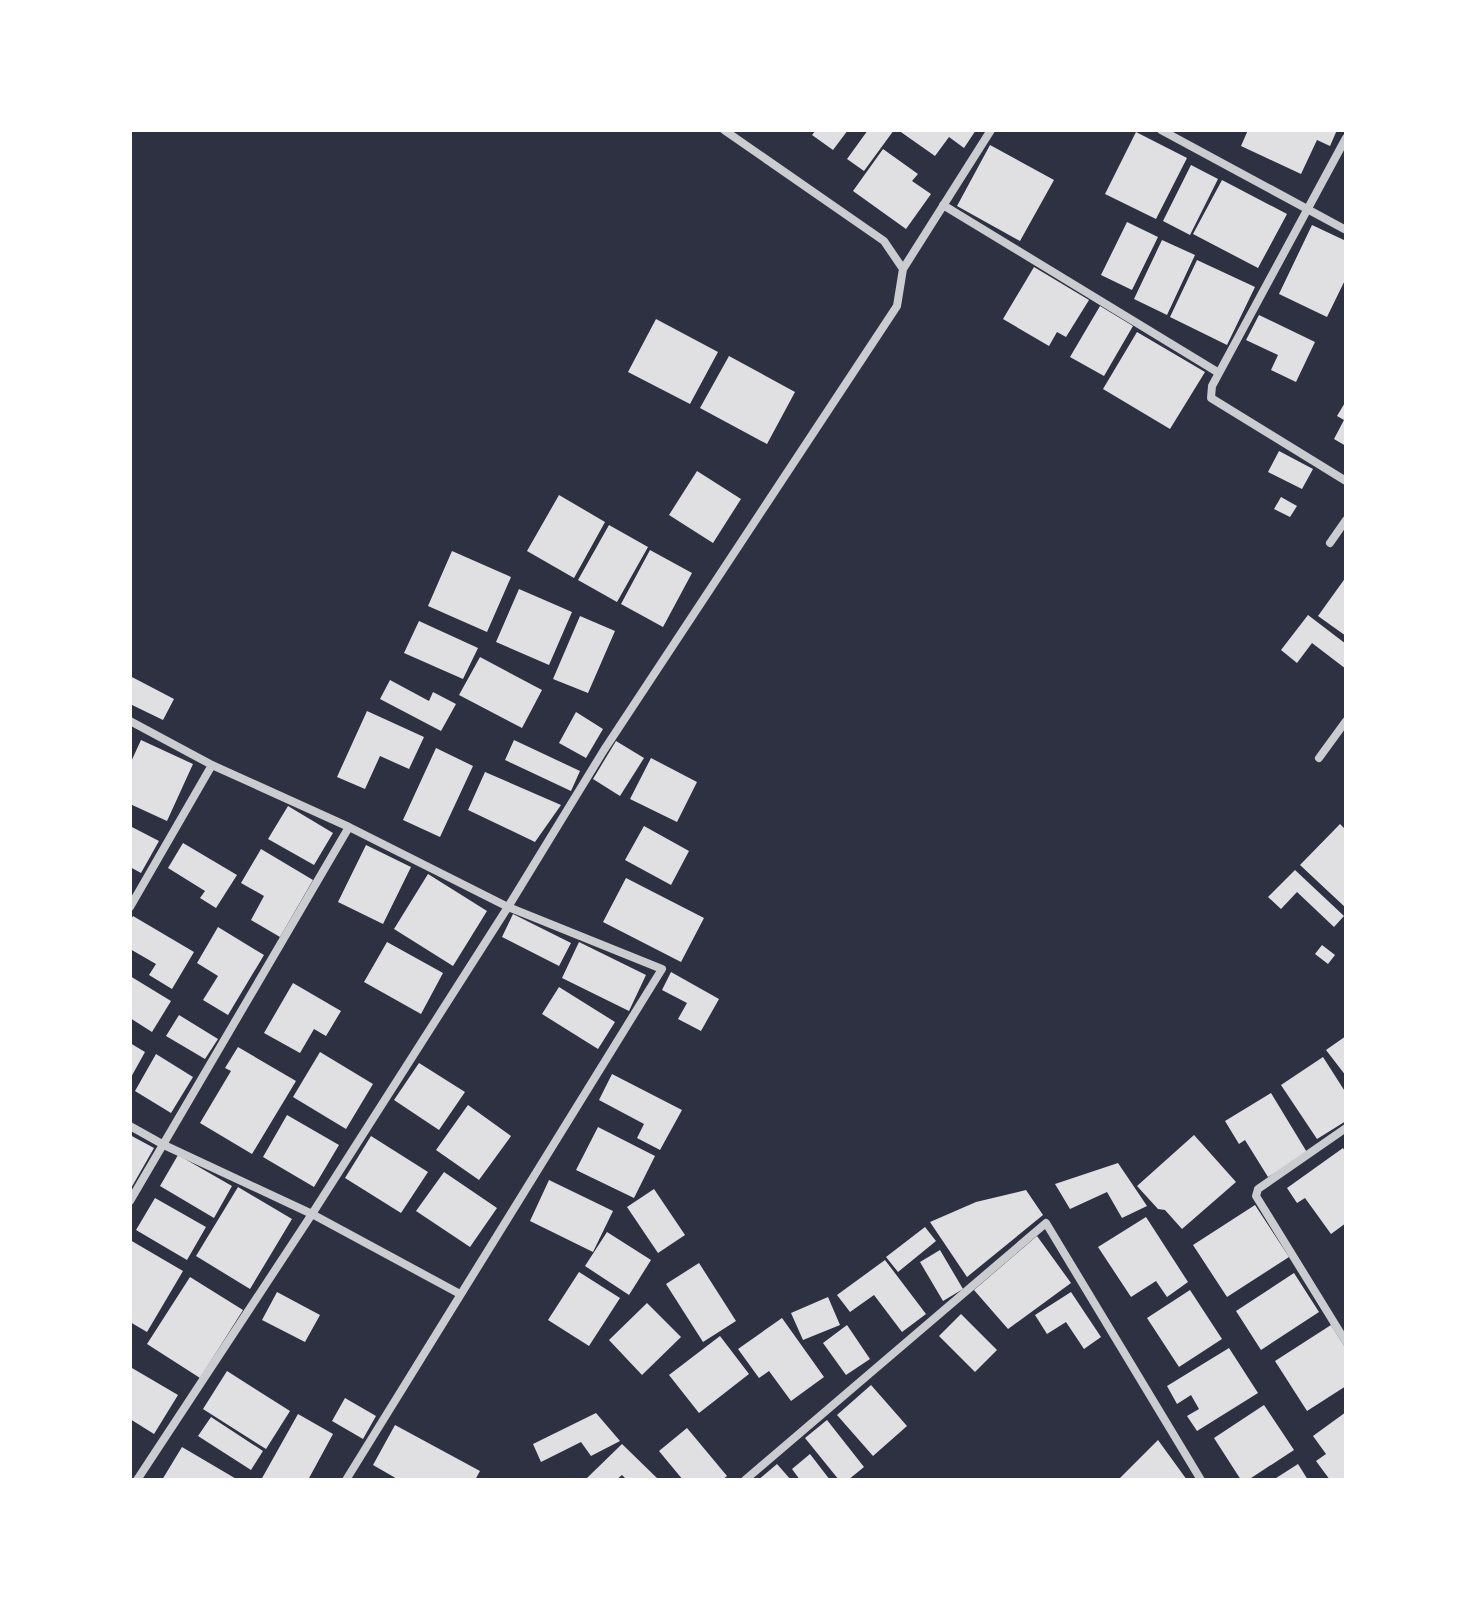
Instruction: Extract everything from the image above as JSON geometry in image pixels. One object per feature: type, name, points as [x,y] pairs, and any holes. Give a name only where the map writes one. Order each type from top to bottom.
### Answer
[{"type":"street","points":[[724,130],[884,241],[903,269]]},
{"type":"street","points":[[137,1480],[312,1214],[604,750],[897,306],[903,269],[991,130]]},
{"type":"street","points":[[1161,130],[1346,230]]},
{"type":"street","points":[[1346,138],[1212,386],[1211,398],[1346,481]]},
{"type":"street","points":[[943,205],[1219,373]]},
{"type":"street","points":[[1330,543],[1346,520]]},
{"type":"street","points":[[130,721],[212,765],[349,827],[508,907],[662,969],[346,1480]]},
{"type":"street","points":[[1319,758],[1346,721]]},
{"type":"street","points":[[130,907],[212,765]]},
{"type":"street","points":[[130,1201],[349,827]]},
{"type":"street","points":[[130,1126],[312,1214],[460,1294]]},
{"type":"street","points":[[1346,1128],[1256,1192],[1256,1196],[1346,1341]]},
{"type":"street","points":[[745,1480],[1046,1223],[1201,1480]]},
{"type":"building","points":[[816,130],[848,130],[833,150],[812,135]]},
{"type":"building","points":[[868,130],[894,130],[864,171],[847,159]]},
{"type":"building","points":[[898,130],[976,130],[964,148],[949,137],[935,156]]},
{"type":"building","points":[[1248,130],[1337,130],[1330,146],[1317,140],[1301,174],[1241,146]]},
{"type":"building","points":[[1136,132],[1187,158],[1156,219],[1105,194]]},
{"type":"building","points":[[990,145],[1054,180],[1020,241],[957,206]]},
{"type":"building","points":[[883,149],[918,174],[912,181],[931,194],[906,229],[853,191]]},
{"type":"building","points":[[1191,165],[1218,179],[1190,235],[1163,221]]},
{"type":"building","points":[[1222,180],[1287,214],[1258,268],[1193,234]]},
{"type":"building","points":[[1127,222],[1158,237],[1132,290],[1101,275]]},
{"type":"building","points":[[1312,225],[1346,241],[1346,278],[1327,317],[1279,294]]},
{"type":"building","points":[[1162,240],[1195,255],[1167,315],[1134,299]]},
{"type":"building","points":[[1197,260],[1255,287],[1227,345],[1170,317]]},
{"type":"building","points":[[1034,267],[1089,300],[1066,337],[1057,332],[1049,346],[1003,319]]},
{"type":"building","points":[[1100,306],[1133,326],[1104,376],[1070,357]]},
{"type":"building","points":[[1259,315],[1315,342],[1296,382],[1271,370],[1278,355],[1246,340]]},
{"type":"building","points":[[656,319],[718,352],[690,404],[628,372]]},
{"type":"building","points":[[1137,332],[1205,372],[1170,429],[1103,389]]},
{"type":"building","points":[[729,356],[795,392],[767,444],[700,408]]},
{"type":"building","points":[[1346,401],[1346,446],[1334,439],[1344,420],[1337,416]]},
{"type":"building","points":[[1279,451],[1313,469],[1302,489],[1268,472]]},
{"type":"building","points":[[697,471],[741,499],[713,543],[669,515]]},
{"type":"building","points":[[559,495],[605,522],[574,578],[527,551]]},
{"type":"building","points":[[1281,497],[1297,506],[1290,517],[1274,509]]},
{"type":"building","points":[[609,525],[648,547],[617,602],[578,580]]},
{"type":"building","points":[[650,550],[692,573],[663,627],[621,604]]},
{"type":"building","points":[[452,551],[511,577],[487,632],[428,606]]},
{"type":"building","points":[[1346,577],[1346,636],[1318,616]]},
{"type":"building","points":[[519,589],[572,612],[549,665],[496,642]]},
{"type":"building","points":[[1308,615],[1346,644],[1346,669],[1312,643],[1297,663],[1281,650]]},
{"type":"building","points":[[580,616],[615,631],[588,693],[553,679]]},
{"type":"building","points":[[419,621],[478,648],[463,679],[404,653]]},
{"type":"building","points":[[480,657],[542,690],[522,728],[459,695]]},
{"type":"building","points":[[130,676],[174,699],[163,720],[130,704]]},
{"type":"building","points":[[390,680],[429,701],[433,692],[456,704],[441,731],[380,699]]},
{"type":"building","points":[[367,711],[424,737],[409,769],[380,756],[365,789],[337,777]]},
{"type":"building","points":[[576,712],[603,729],[586,758],[559,743]]},
{"type":"building","points":[[141,740],[193,764],[167,821],[130,804],[130,764]]},
{"type":"building","points":[[514,740],[580,771],[571,791],[505,760]]},
{"type":"building","points":[[616,741],[644,758],[620,796],[593,779]]},
{"type":"building","points":[[436,748],[473,766],[440,837],[403,820]]},
{"type":"building","points":[[651,758],[697,782],[677,822],[630,799]]},
{"type":"building","points":[[485,772],[561,805],[535,842],[468,810]]},
{"type":"building","points":[[288,806],[333,833],[314,865],[268,839]]},
{"type":"building","points":[[1340,824],[1346,830],[1346,908],[1300,865]]},
{"type":"building","points":[[130,826],[159,841],[141,873],[130,867]]},
{"type":"building","points":[[644,826],[689,851],[671,885],[625,860]]},
{"type":"building","points":[[183,843],[237,875],[216,908],[200,898],[205,891],[168,868]]},
{"type":"building","points":[[366,845],[411,867],[383,924],[338,902]]},
{"type":"building","points":[[261,849],[313,880],[280,937],[251,920],[264,896],[241,883]]},
{"type":"building","points":[[1295,870],[1344,916],[1334,927],[1297,892],[1281,909],[1268,897]]},
{"type":"building","points":[[428,874],[487,911],[453,966],[394,929]]},
{"type":"building","points":[[626,878],[704,918],[681,962],[603,922]]},
{"type":"building","points":[[513,914],[571,943],[559,966],[502,937]]},
{"type":"building","points":[[133,916],[194,952],[172,989],[149,975],[156,964],[130,949],[130,921]]},
{"type":"building","points":[[218,927],[264,955],[228,1015],[203,1000],[218,976],[197,963]]},
{"type":"building","points":[[387,942],[443,973],[421,1014],[364,982]]},
{"type":"building","points":[[579,942],[646,975],[629,1011],[562,978]]},
{"type":"building","points":[[1322,945],[1335,955],[1328,964],[1315,954]]},
{"type":"building","points":[[671,972],[719,999],[701,1031],[678,1019],[687,1003],[662,990]]},
{"type":"building","points":[[130,976],[171,1001],[152,1032],[130,1018]]},
{"type":"building","points":[[293,983],[341,1011],[326,1036],[314,1029],[300,1053],[264,1033]]},
{"type":"building","points":[[559,987],[615,1022],[598,1049],[542,1014]]},
{"type":"building","points":[[179,1015],[218,1039],[205,1059],[166,1036]]},
{"type":"building","points":[[1346,1036],[1346,1076],[1326,1050]]},
{"type":"building","points":[[130,1043],[145,1052],[130,1079]]},
{"type":"building","points":[[238,1047],[296,1081],[252,1154],[200,1123],[231,1071],[225,1068]]},
{"type":"building","points":[[320,1052],[373,1084],[346,1129],[293,1097]]},
{"type":"building","points":[[156,1054],[193,1077],[171,1113],[135,1091]]},
{"type":"building","points":[[1323,1057],[1346,1093],[1346,1121],[1317,1139],[1281,1085]]},
{"type":"building","points":[[419,1063],[465,1092],[439,1130],[394,1100]]},
{"type":"building","points":[[612,1074],[682,1110],[660,1150],[637,1138],[644,1124],[599,1100]]},
{"type":"building","points":[[1271,1093],[1308,1154],[1268,1177],[1245,1140],[1239,1144],[1225,1121]]},
{"type":"building","points":[[468,1105],[511,1136],[479,1180],[436,1150]]},
{"type":"building","points":[[287,1115],[339,1145],[314,1187],[263,1157]]},
{"type":"building","points":[[598,1127],[655,1156],[634,1198],[576,1170]]},
{"type":"building","points":[[130,1135],[154,1148],[130,1190]]},
{"type":"building","points":[[1194,1135],[1236,1182],[1182,1229],[1137,1186]]},
{"type":"building","points":[[371,1136],[428,1172],[401,1213],[345,1178]]},
{"type":"building","points":[[1343,1148],[1346,1153],[1346,1223],[1331,1234],[1305,1198],[1297,1203],[1287,1188]]},
{"type":"building","points":[[178,1155],[232,1186],[214,1218],[160,1186]]},
{"type":"building","points":[[1118,1163],[1147,1206],[1122,1218],[1107,1192],[1070,1209],[1055,1184]]},
{"type":"building","points":[[444,1172],[497,1208],[470,1247],[416,1211]]},
{"type":"building","points":[[549,1180],[613,1211],[593,1252],[530,1221]]},
{"type":"building","points":[[238,1187],[292,1219],[250,1289],[196,1256]]},
{"type":"building","points":[[654,1189],[685,1235],[658,1253],[627,1207]]},
{"type":"building","points":[[1026,1190],[1043,1215],[967,1277],[930,1222],[976,1202]]},
{"type":"building","points":[[155,1198],[206,1227],[187,1260],[136,1230]]},
{"type":"building","points":[[1255,1205],[1289,1257],[1227,1297],[1193,1245]]},
{"type":"building","points":[[1146,1217],[1188,1282],[1167,1297],[1156,1281],[1131,1297],[1098,1247]]},
{"type":"building","points":[[925,1227],[936,1241],[898,1272],[886,1257]]},
{"type":"building","points":[[607,1232],[651,1260],[629,1295],[585,1266]]},
{"type":"building","points":[[1037,1236],[1071,1283],[1008,1329],[974,1290]]},
{"type":"building","points":[[130,1240],[183,1271],[147,1332],[130,1322]]},
{"type":"building","points":[[940,1250],[963,1289],[943,1301],[920,1262]]},
{"type":"building","points":[[885,1260],[926,1314],[902,1332],[874,1295],[850,1312],[837,1295]]},
{"type":"building","points":[[699,1263],[736,1321],[703,1342],[666,1284]]},
{"type":"building","points":[[579,1272],[620,1298],[589,1346],[548,1320]]},
{"type":"building","points":[[1294,1273],[1319,1312],[1261,1350],[1236,1311]]},
{"type":"building","points":[[190,1277],[243,1310],[200,1378],[147,1344]]},
{"type":"building","points":[[1190,1290],[1222,1339],[1179,1367],[1147,1318]]},
{"type":"building","points":[[277,1292],[320,1315],[305,1342],[262,1320]]},
{"type":"building","points":[[1071,1292],[1101,1337],[1084,1349],[1066,1322],[1047,1334],[1035,1315]]},
{"type":"building","points":[[828,1297],[840,1325],[803,1340],[791,1313]]},
{"type":"building","points":[[647,1303],[681,1337],[642,1375],[609,1340]]},
{"type":"building","points":[[961,1314],[997,1350],[975,1372],[939,1336]]},
{"type":"building","points":[[782,1318],[824,1377],[791,1401],[769,1371],[759,1378],[738,1349]]},
{"type":"building","points":[[847,1325],[870,1359],[846,1375],[823,1343]]},
{"type":"building","points":[[1331,1325],[1346,1349],[1346,1386],[1307,1411],[1275,1361]]},
{"type":"building","points":[[720,1336],[749,1374],[699,1413],[669,1375]]},
{"type":"building","points":[[1229,1348],[1258,1393],[1197,1431],[1187,1416],[1199,1409],[1191,1395],[1177,1404],[1167,1386]]},
{"type":"building","points":[[132,1368],[178,1395],[154,1434],[130,1419]]},
{"type":"building","points":[[227,1371],[290,1411],[266,1449],[203,1409]]},
{"type":"building","points":[[871,1385],[907,1426],[873,1456],[837,1415]]},
{"type":"building","points":[[345,1398],[376,1416],[363,1439],[332,1421]]},
{"type":"building","points":[[1264,1405],[1294,1450],[1248,1480],[1241,1480],[1214,1438]]},
{"type":"building","points":[[1346,1412],[1346,1480],[1330,1480],[1316,1461],[1326,1454],[1313,1436]]},
{"type":"building","points":[[596,1413],[620,1441],[591,1456],[581,1442],[541,1462],[533,1444]]},
{"type":"building","points":[[298,1414],[333,1434],[308,1480],[261,1480]]},
{"type":"building","points":[[211,1417],[263,1451],[251,1470],[198,1436]]},
{"type":"building","points":[[827,1420],[864,1467],[848,1480],[839,1480],[805,1438]]},
{"type":"building","points":[[395,1425],[480,1471],[475,1480],[399,1480],[373,1465]]},
{"type":"building","points":[[687,1428],[727,1476],[722,1480],[683,1480],[659,1451]]},
{"type":"building","points":[[1158,1440],[1187,1480],[1118,1480]]},
{"type":"building","points":[[622,1444],[659,1480],[627,1480],[622,1475],[616,1480],[589,1480],[587,1478]]},
{"type":"building","points":[[182,1447],[238,1480],[162,1480]]},
{"type":"building","points":[[810,1454],[830,1480],[800,1480],[792,1469]]},
{"type":"building","points":[[777,1464],[791,1480],[758,1480]]},
{"type":"building","points":[[1298,1464],[1308,1480],[1273,1480]]}]
